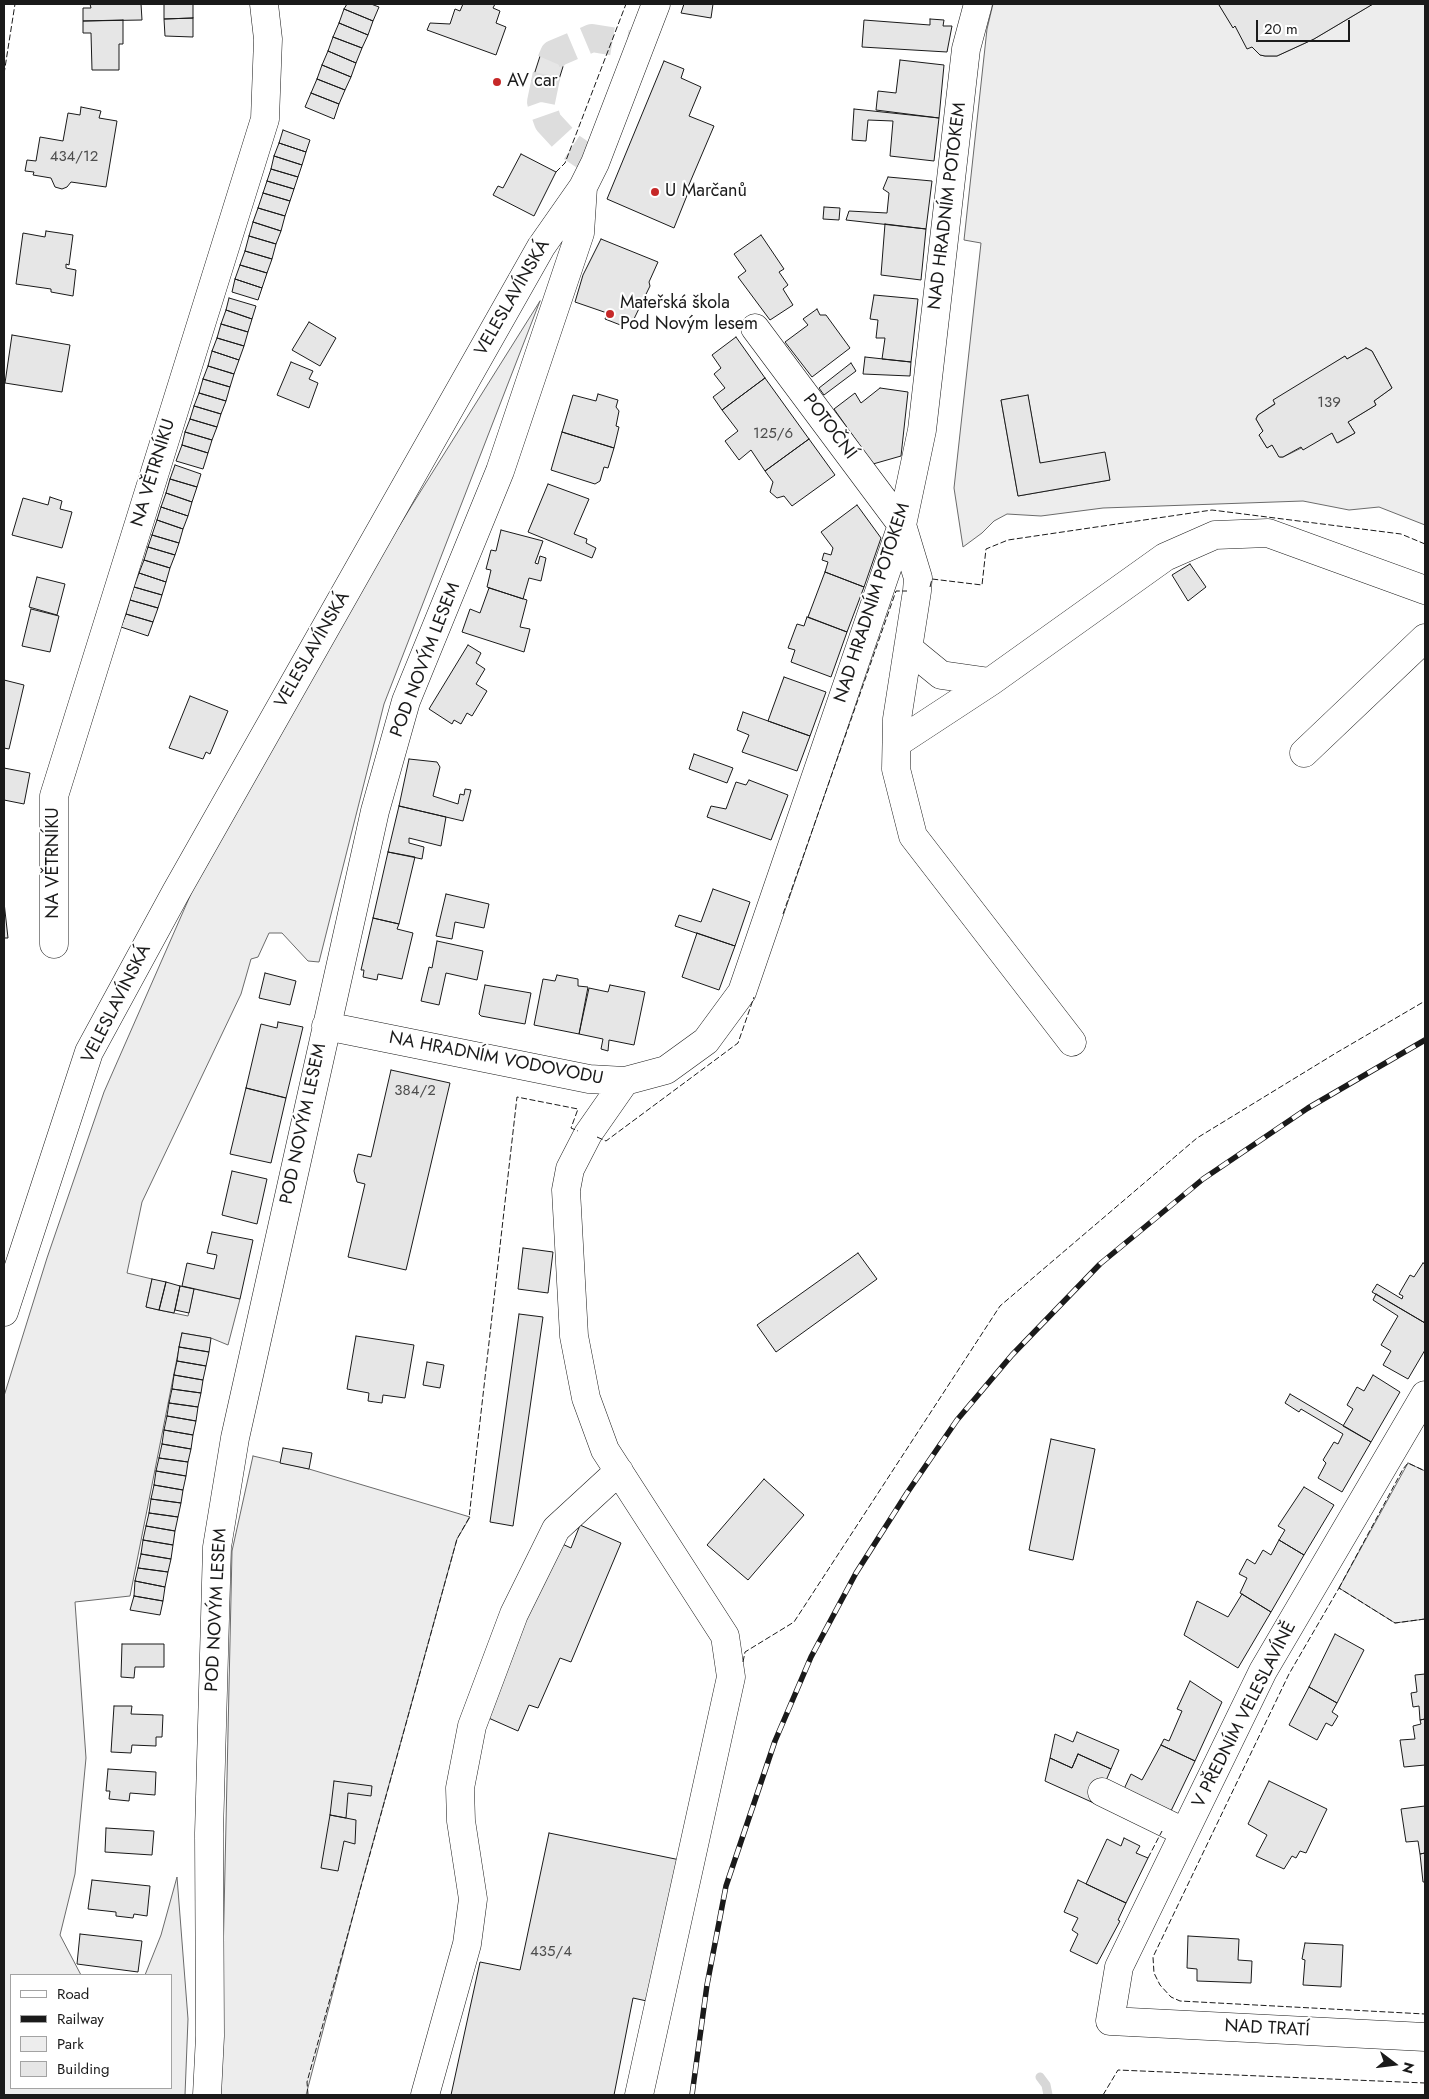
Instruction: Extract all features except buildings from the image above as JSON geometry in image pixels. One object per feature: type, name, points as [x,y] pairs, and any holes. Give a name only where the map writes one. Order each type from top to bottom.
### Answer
[{"type":"street","name":"NA VĚTRNÍKU","points":[[54,944],[54,796],[264,119],[268,39],[264,4]]},
{"type":"street","name":"VELESLAVÍNSKÁ","points":[[4,1312],[89,1052],[176,892],[541,247],[583,187],[656,4]]},
{"type":"street","name":"NAD HRADNÍM POTOKEM","points":[[666,1070],[706,1041],[742,992],[902,526],[922,430],[966,49],[978,4]]},
{"type":"street","name":"POD NOVÝM LESEM","points":[[207,2095],[210,2036],[209,1833],[217,1547],[235,1438],[375,811],[406,701],[500,471],[580,233],[583,187]]},
{"type":"street","name":"POTOČNÍ","points":[[755,328],[902,526]]},
{"type":"street","points":[[902,526],[918,578],[898,719],[896,769],[914,836],[1072,1042]]},
{"type":"street","points":[[897,743],[990,682],[1165,557],[1215,534],[1268,533],[1425,590]]},
{"type":"street","points":[[1304,753],[1425,638]]},
{"type":"street","points":[[908,648],[941,675],[990,682]]},
{"type":"street","name":"NA HRADNÍM VODOVODU","points":[[326,1026],[589,1079],[625,1081],[666,1070]]},
{"type":"street","points":[[625,1081],[588,1134],[570,1170],[566,1190],[574,1336],[586,1398],[606,1450],[725,1636],[731,1677],[639,2095]]},
{"type":"street","name":"V PŘEDNÍM VELESLAVÍNĚ","points":[[1110,2021],[1119,1966],[1263,1671],[1425,1395]]},
{"type":"street","points":[[425,2095],[467,1944],[473,1899],[461,1821],[460,1788],[472,1726],[514,1614],[556,1529],[619,1471]]},
{"type":"street","points":[[1102,1792],[1184,1832]]},
{"type":"street","name":"NAD TRATÍ","points":[[1110,2021],[1425,2037]]},
{"type":"green space","points":[[993,4],[1222,4],[1220,6],[1233,27],[1235,26],[1260,55],[1277,56],[1314,39],[1373,4],[1425,4],[1425,525],[1379,507],[1349,510],[1303,501],[1103,508],[1041,516],[1007,514],[994,521],[963,547],[954,488],[981,243],[964,240],[987,29]],"holes":[[[1366,348],[1372,351],[1392,388],[1374,401],[1376,405],[1348,422],[1355,433],[1338,443],[1332,433],[1283,457],[1280,457],[1272,445],[1267,448],[1259,435],[1263,431],[1256,419],[1258,415],[1345,356],[1347,359]],[[1028,396],[1040,463],[1110,480],[1018,496],[1001,400]]]},
{"type":"green space","points":[[540,301],[384,704],[319,962],[308,961],[282,933],[269,933],[258,957],[251,959],[241,994],[142,1202],[127,1273],[152,1279],[146,1307],[159,1310],[188,1316],[194,1289],[240,1299],[228,1345],[211,1338],[182,1333],[130,1596],[75,1602],[86,1758],[75,1874],[60,1935],[80,1974],[10,1974],[10,2089],[172,2089],[172,1974],[145,1974],[161,1935],[177,1877],[188,2019],[185,2095],[4,2095],[4,1396],[47,1258],[104,1092],[208,855],[316,663],[412,505]]},
{"type":"green space","points":[[253,1456],[309,1469],[470,1517],[457,1539],[359,1893],[306,2095],[220,2095],[232,1551]]},
{"type":"green space","points":[[1408,1463],[1425,1471],[1425,1619],[1395,1623],[1339,1588]]},
{"type":"waterway","points":[[1040,2077],[1046,2085],[1048,2095]]},
{"type":"tunnel","points":[[595,163],[571,147],[548,122],[541,102],[548,68],[554,54],[592,38],[640,46]]},
{"type":"railway","points":[[692,2095],[707,1985],[726,1886],[775,1741],[811,1657],[856,1573],[907,1493],[957,1420],[1012,1355],[1100,1264],[1203,1179],[1308,1108],[1425,1040]]},
{"type":"fence","points":[[4,74],[15,4]]},
{"type":"fence","points":[[556,172],[565,163],[626,4]]},
{"type":"fence","points":[[930,587],[932,579],[982,585],[986,549],[1008,540],[1212,510],[1401,534],[1425,544]]},
{"type":"fence","points":[[783,914],[896,591],[907,591]]},
{"type":"fence","points":[[597,1137],[606,1141],[738,1043],[754,997]]},
{"type":"fence","points":[[743,1662],[745,1652],[794,1622],[1000,1306],[1197,1138],[1425,1001]]},
{"type":"fence","points":[[308,2095],[307,2082],[457,1539],[469,1518],[517,1097],[578,1109],[571,1128],[578,1131]]},
{"type":"fence","points":[[1339,1588],[1403,1469],[1408,1463],[1425,1471]]},
{"type":"fence","points":[[1425,1619],[1395,1623],[1339,1588],[1289,1674],[1153,1957],[1154,1973],[1160,1985],[1171,1997],[1180,2001],[1425,2014]]},
{"type":"fence","points":[[1148,1858],[1162,1831]]},
{"type":"fence","points":[[1103,2095],[1118,2070],[1425,2083]]},
{"type":"place","name":"AV car","points":[[497,82]]},
{"type":"place","name":"U Marčanů","points":[[655,192]]},
{"type":"place","name":"Mateřská škola Pod Novým lesem","points":[[610,314]]}]
